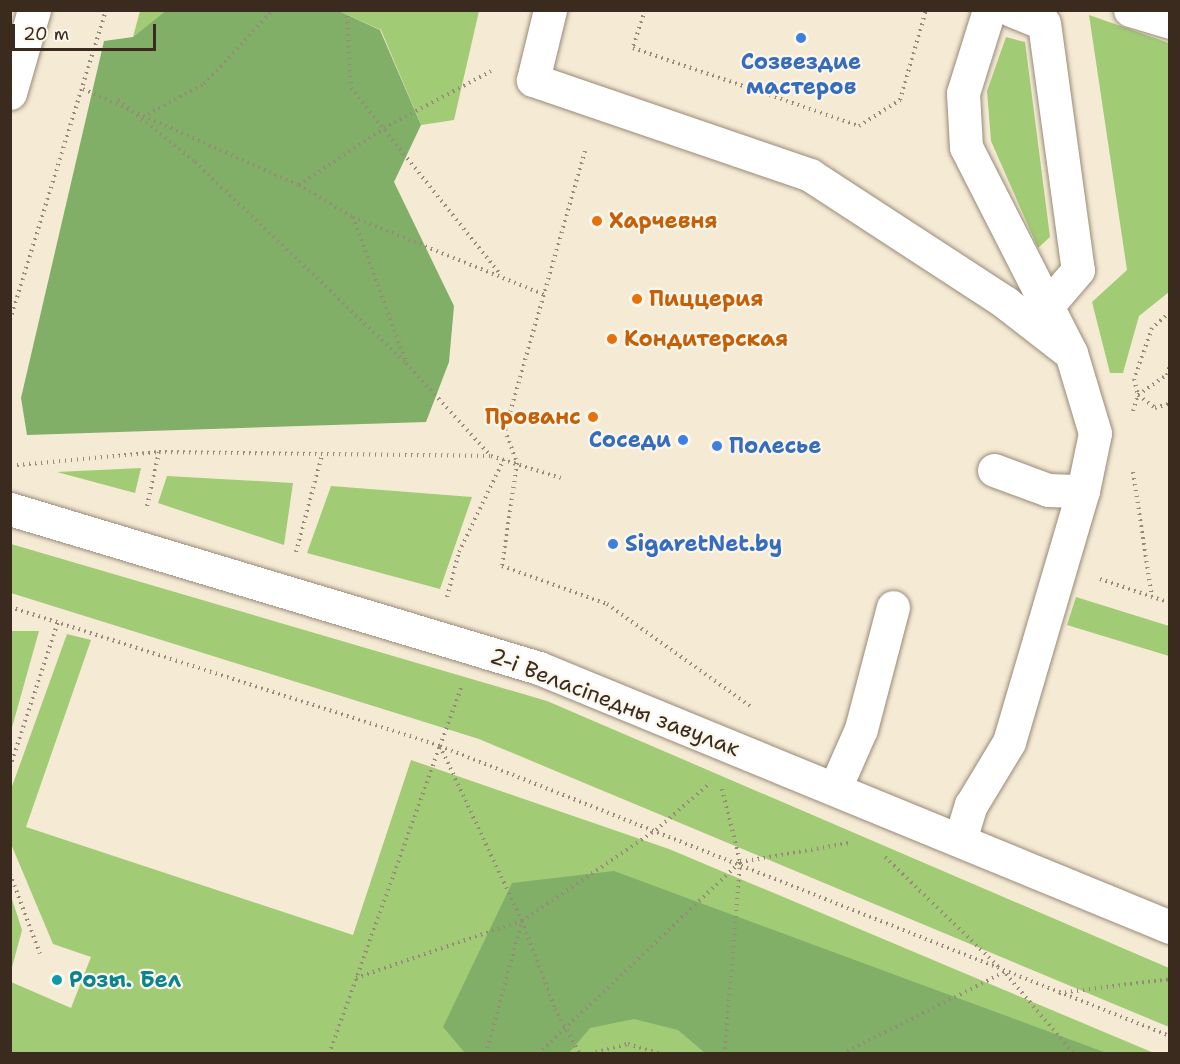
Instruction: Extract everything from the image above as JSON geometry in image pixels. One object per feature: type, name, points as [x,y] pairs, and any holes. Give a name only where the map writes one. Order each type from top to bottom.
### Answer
[{"type":"street","points":[[10,93],[34,10]]},
{"type":"street","points":[[550,10],[533,80],[810,175],[1006,303],[1071,353]]},
{"type":"street","points":[[960,840],[971,805],[1009,742],[1083,491],[1095,433],[1071,353],[966,147],[963,93],[989,10]]},
{"type":"street","points":[[1011,10],[1044,23],[1078,270],[1047,306]]},
{"type":"street","points":[[1130,10],[1170,22]]},
{"type":"street","points":[[994,470],[1048,490],[1083,491]]},
{"type":"street","name":"2-і Веласіпедны завулак","points":[[10,509],[539,668],[1170,927]]},
{"type":"street","points":[[835,788],[861,729],[893,608]]},
{"type":"path","points":[[10,320],[106,10]]},
{"type":"path","points":[[148,114],[204,84],[273,10]]},
{"type":"path","points":[[347,10],[351,88],[502,276]]},
{"type":"path","points":[[645,10],[633,48],[859,126],[900,100],[926,10]]},
{"type":"path","points":[[298,185],[384,128],[474,77]]},
{"type":"path","points":[[83,89],[118,100],[298,185],[353,217],[545,295]]},
{"type":"path","points":[[118,100],[195,162],[406,363],[491,456]]},
{"type":"path","points":[[585,151],[505,430],[517,463],[502,566],[608,604],[760,713]]},
{"type":"path","points":[[353,217],[406,363]]},
{"type":"path","points":[[1130,420],[1138,395],[1134,379],[1152,328],[1170,312]]},
{"type":"path","points":[[1138,395],[1167,375],[1170,365]]},
{"type":"path","points":[[1138,395],[1155,408],[1170,403]]},
{"type":"path","points":[[10,466],[159,452],[491,456],[561,478]]},
{"type":"path","points":[[146,513],[159,452]]},
{"type":"path","points":[[294,561],[322,455]]},
{"type":"path","points":[[444,606],[459,552],[504,459]]},
{"type":"path","points":[[1132,465],[1152,597]]},
{"type":"path","points":[[1062,565],[1170,603]]},
{"type":"path","points":[[10,607],[440,746],[740,862],[1004,972],[1170,1036]]},
{"type":"path","points":[[10,767],[58,622]]},
{"type":"path","points":[[328,1053],[465,677]]},
{"type":"path","points":[[440,746],[522,921],[566,1029],[580,1053]]},
{"type":"path","points":[[356,978],[522,921],[656,830],[719,775],[740,862],[725,1053]]},
{"type":"path","points":[[538,1053],[740,862],[855,842]]},
{"type":"path","points":[[876,848],[1004,972],[1074,1053]]},
{"type":"path","points":[[10,874],[40,954]]},
{"type":"path","points":[[486,1053],[522,921]]},
{"type":"path","points":[[842,1053],[1004,972]]},
{"type":"path","points":[[1059,993],[1170,979]]},
{"type":"path","points":[[590,1053],[628,1044],[661,1053]]},
{"type":"green space","points":[[167,10],[339,11],[380,30],[421,125],[394,182],[454,306],[449,362],[426,422],[27,435],[21,398],[104,41],[133,37]]},
{"type":"green space","points":[[140,11],[167,11],[133,37]]},
{"type":"green space","points":[[339,11],[479,11],[454,120],[421,125],[381,30]]},
{"type":"green space","points":[[1089,15],[1169,43],[1169,292],[1139,316],[1123,373],[1110,373],[1092,302],[1127,270]]},
{"type":"green space","points":[[1006,37],[1025,42],[1050,237],[1038,248],[991,141],[987,91]]},
{"type":"green space","points":[[141,468],[135,493],[57,472]]},
{"type":"green space","points":[[167,476],[293,483],[284,545],[158,503]]},
{"type":"green space","points":[[331,486],[472,497],[440,589],[307,553]]},
{"type":"green space","points":[[11,544],[547,701],[1169,968],[1169,1027],[479,739],[11,593]]},
{"type":"green space","points":[[1076,597],[1169,626],[1169,656],[1067,625]]},
{"type":"green space","points":[[10,631],[39,631],[11,731]]},
{"type":"green space","points":[[67,634],[91,640],[26,827],[353,935],[411,760],[669,849],[1154,1053],[11,1053],[11,982],[71,1008],[91,957],[53,944],[11,844],[10,792]]},
{"type":"green space","points":[[614,871],[1106,1053],[705,1053],[678,1030],[634,1019],[590,1028],[569,1053],[465,1053],[443,1027],[512,883]]},
{"type":"green space","points":[[11,896],[22,930],[11,971]]},
{"type":"place","name":"Созвездие мастеров","points":[[801,38]]},
{"type":"place","name":"Харчевня","points":[[597,221]]},
{"type":"place","name":"Пиццерия","points":[[637,299]]},
{"type":"place","name":"Кондитерская","points":[[612,339]]},
{"type":"place","name":"Прованс","points":[[593,417]]},
{"type":"place","name":"Соседи","points":[[683,440]]},
{"type":"place","name":"Полесье","points":[[717,446]]},
{"type":"place","name":"SigaretNet.by","points":[[613,544]]},
{"type":"place","name":"Розы. Бел","points":[[57,980]]}]
